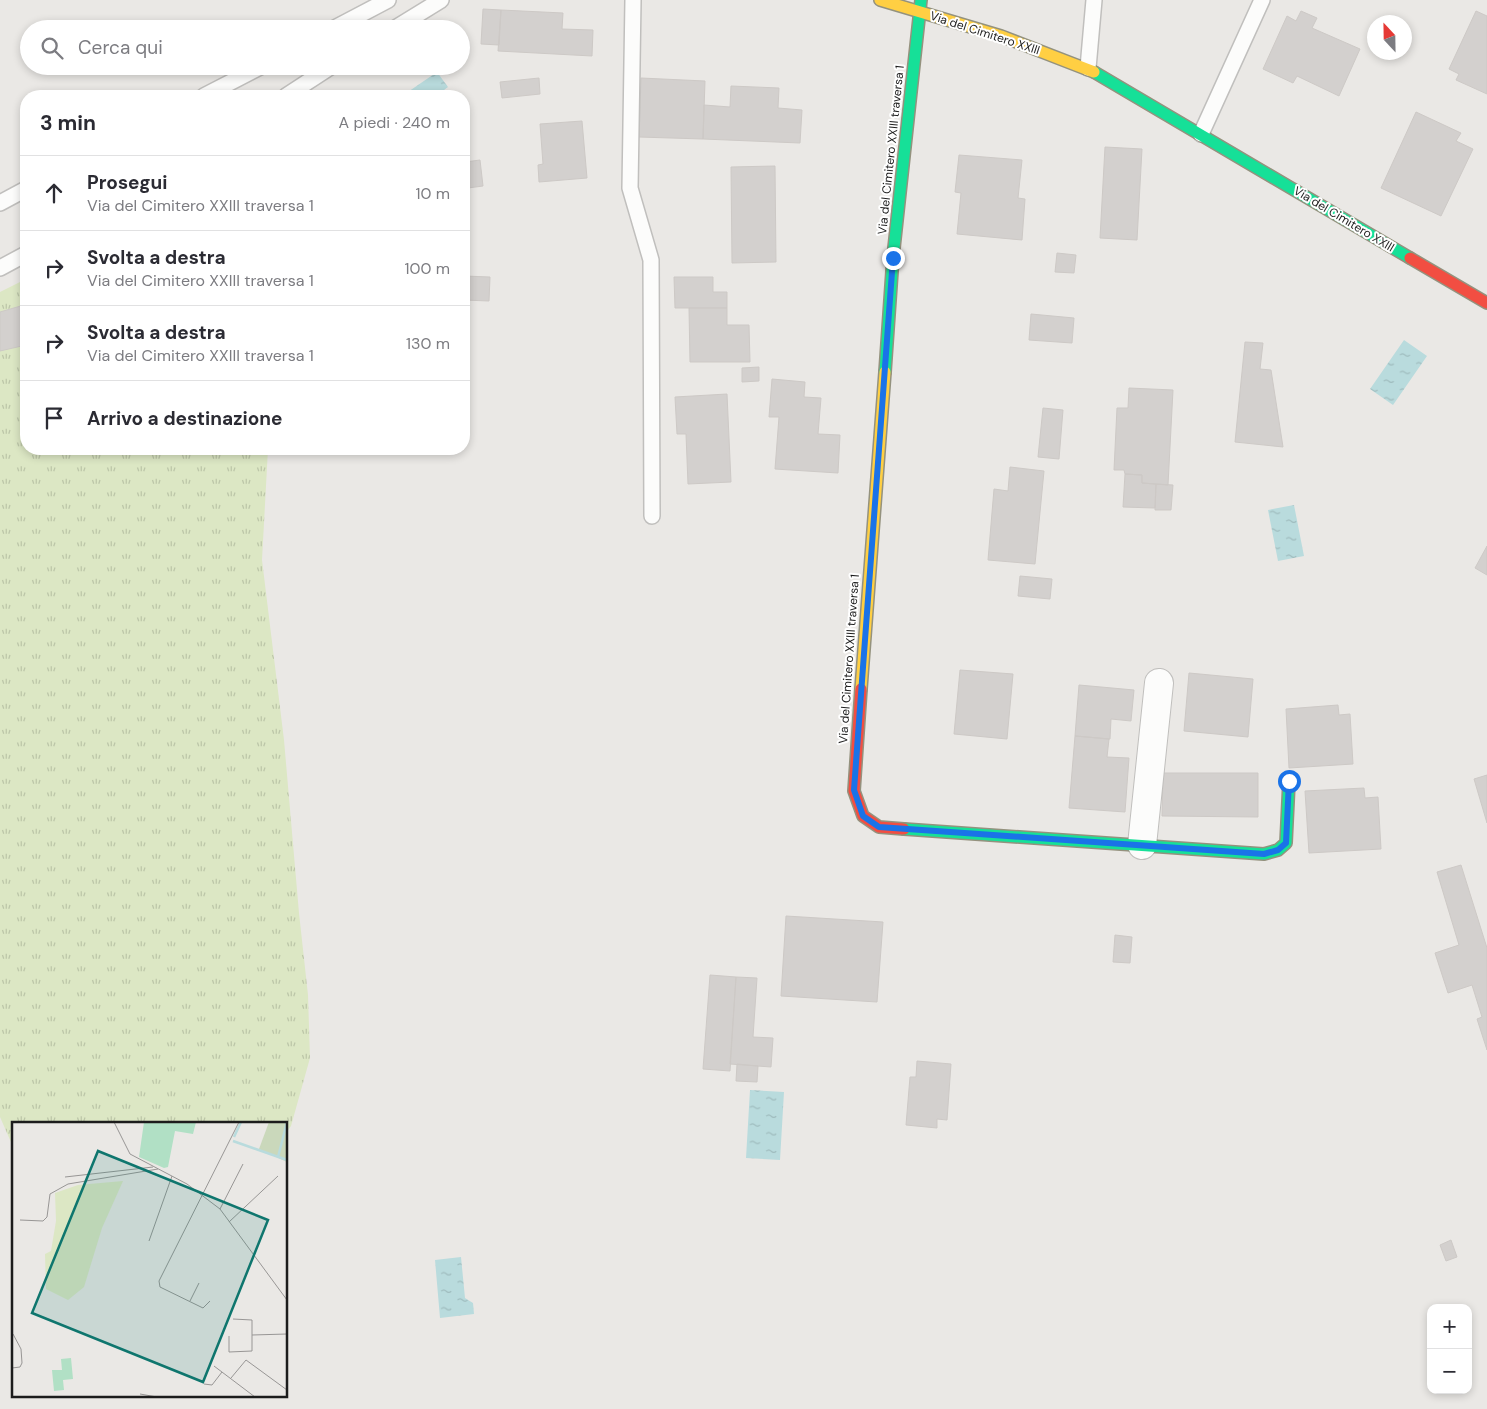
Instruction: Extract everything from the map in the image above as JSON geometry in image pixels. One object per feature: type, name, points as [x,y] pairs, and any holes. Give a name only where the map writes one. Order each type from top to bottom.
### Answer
[{"type":"street","name":"Via del Cimitero XXIII","points":[[880,0],[1000,36],[1088,68],[1487,303]]},
{"type":"street","name":"Via del Cimitero XXIII traversa 1","points":[[921,0],[893,258],[854,790],[863,816],[879,827],[1264,854],[1278,850],[1286,843],[1289,781]]},
{"type":"street","points":[[1142,845],[1159,683]]},
{"type":"lane","points":[[350,20],[388,0]]},
{"type":"lane","points":[[409,20],[441,0]]},
{"type":"lane","points":[[633,0],[630,188],[651,260],[652,516]]},
{"type":"lane","points":[[1088,68],[1094,0]]},
{"type":"lane","points":[[1201,134],[1262,0]]},
{"type":"lane","points":[[216,90],[245,75]]},
{"type":"lane","points":[[295,90],[318,75]]},
{"type":"lane","points":[[0,203],[20,193]]},
{"type":"lane","points":[[0,268],[20,257]]},
{"type":"green space","points":[[20,282],[20,455],[268,455],[262,560],[284,740],[308,995],[310,1058],[291,1126],[288,1130],[288,1122],[12,1122],[12,1144],[0,1117],[0,292]]},
{"type":"water","points":[[433,75],[439,75],[448,87],[444,90],[411,90]]},
{"type":"water","points":[[1404,340],[1427,356],[1393,405],[1370,389]]},
{"type":"water","points":[[1294,505],[1304,556],[1278,561],[1268,510]]},
{"type":"water","points":[[750,1090],[784,1092],[780,1160],[746,1158]]},
{"type":"water","points":[[461,1257],[465,1298],[473,1303],[474,1314],[440,1318],[435,1260]]},
{"type":"building","points":[[483,9],[501,10],[499,45],[481,44]]},
{"type":"building","points":[[501,10],[563,13],[562,29],[593,30],[592,56],[498,51]]},
{"type":"building","points":[[1301,11],[1317,18],[1312,28],[1360,49],[1339,96],[1297,76],[1293,83],[1263,69],[1287,16],[1296,21]]},
{"type":"building","points":[[1476,11],[1487,16],[1487,94],[1456,80],[1459,74],[1449,69]]},
{"type":"building","points":[[539,78],[540,94],[502,98],[500,82]]},
{"type":"building","points":[[641,78],[705,81],[703,139],[639,137]]},
{"type":"building","points":[[731,86],[779,88],[778,108],[802,110],[800,143],[703,139],[704,105],[730,107]]},
{"type":"building","points":[[1416,112],[1461,133],[1456,141],[1473,149],[1441,216],[1381,188]]},
{"type":"building","points":[[582,121],[587,178],[539,182],[538,165],[543,164],[540,124]]},
{"type":"building","points":[[1105,147],[1142,149],[1137,240],[1100,238]]},
{"type":"building","points":[[959,155],[1022,160],[1018,198],[1025,199],[1022,240],[957,234],[961,193],[955,192]]},
{"type":"building","points":[[480,160],[483,186],[470,188],[470,161]]},
{"type":"building","points":[[775,166],[776,262],[732,263],[731,167]]},
{"type":"building","points":[[1057,253],[1076,255],[1074,273],[1055,272]]},
{"type":"building","points":[[470,276],[490,277],[489,301],[470,300]]},
{"type":"building","points":[[674,277],[713,277],[713,292],[727,292],[727,308],[675,308]]},
{"type":"building","points":[[20,306],[20,346],[0,351],[0,312]]},
{"type":"building","points":[[689,308],[727,308],[727,325],[749,325],[750,362],[690,362]]},
{"type":"building","points":[[1031,314],[1074,318],[1072,343],[1029,340]]},
{"type":"building","points":[[1245,342],[1263,343],[1260,369],[1271,370],[1283,447],[1235,442]]},
{"type":"building","points":[[759,367],[759,381],[742,382],[742,368]]},
{"type":"building","points":[[772,379],[805,382],[804,397],[821,398],[818,434],[840,435],[838,473],[775,469],[779,417],[769,417]]},
{"type":"building","points":[[1129,388],[1173,390],[1168,485],[1142,483],[1142,475],[1125,474],[1124,470],[1114,470],[1117,408],[1128,408]]},
{"type":"building","points":[[727,394],[731,482],[688,484],[686,434],[677,434],[675,397]]},
{"type":"building","points":[[1043,408],[1063,410],[1059,459],[1038,457]]},
{"type":"building","points":[[1010,467],[1044,471],[1035,564],[988,560],[994,489],[1008,491]]},
{"type":"building","points":[[1125,474],[1142,475],[1142,483],[1156,484],[1155,508],[1123,507]]},
{"type":"building","points":[[1156,484],[1173,485],[1171,510],[1155,510]]},
{"type":"building","points":[[1487,546],[1487,575],[1475,568]]},
{"type":"building","points":[[1020,576],[1052,579],[1050,599],[1018,596]]},
{"type":"building","points":[[960,670],[1013,674],[1007,739],[954,734]]},
{"type":"building","points":[[1189,673],[1253,679],[1248,737],[1184,731]]},
{"type":"building","points":[[1079,685],[1134,690],[1131,721],[1111,719],[1110,739],[1075,736]]},
{"type":"building","points":[[1338,705],[1339,715],[1350,714],[1353,764],[1289,768],[1286,709]]},
{"type":"building","points":[[1075,736],[1109,739],[1107,757],[1129,758],[1125,812],[1069,808]]},
{"type":"building","points":[[1163,773],[1258,773],[1258,817],[1162,816]]},
{"type":"building","points":[[1487,775],[1487,823],[1474,779]]},
{"type":"building","points":[[1364,788],[1365,798],[1378,797],[1381,849],[1309,853],[1305,791]]},
{"type":"building","points":[[1461,865],[1487,948],[1487,1050],[1477,1019],[1482,1017],[1472,985],[1448,993],[1435,953],[1459,945],[1437,872]]},
{"type":"building","points":[[786,916],[883,922],[877,1002],[781,996]]},
{"type":"building","points":[[1115,935],[1132,937],[1130,963],[1113,962]]},
{"type":"building","points":[[710,975],[736,977],[730,1071],[703,1069]]},
{"type":"building","points":[[736,977],[757,978],[753,1037],[773,1038],[771,1067],[730,1064]]},
{"type":"building","points":[[917,1061],[951,1064],[947,1120],[937,1119],[937,1128],[906,1125],[910,1077],[916,1077]]},
{"type":"building","points":[[737,1064],[758,1066],[757,1082],[736,1081]]},
{"type":"building","points":[[1451,1240],[1457,1257],[1446,1261],[1440,1245]]},
{"type":"traffic: fast","points":[[885,372],[893,257],[921,0]]},
{"type":"traffic: fast","points":[[1094,72],[1410,258]]},
{"type":"traffic: fast","points":[[904,829],[1264,854],[1278,850],[1286,843],[1289,781]]},
{"type":"traffic: slow","points":[[880,0],[1001,36],[1094,72]]},
{"type":"traffic: slow","points":[[861,689],[885,372]]},
{"type":"traffic: jam","points":[[1410,258],[1487,303]]},
{"type":"traffic: jam","points":[[861,689],[854,791],[863,816],[879,827],[904,829]]},
{"type":"route","points":[[893,258],[854,790],[863,816],[879,827],[1264,854],[1278,850],[1286,843],[1289,781]]}]
